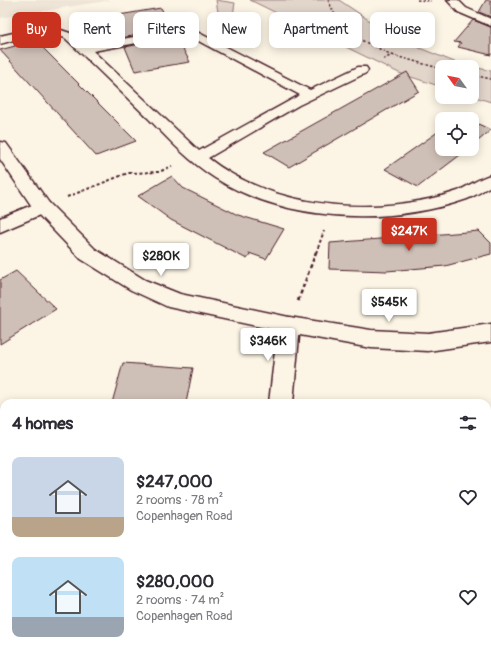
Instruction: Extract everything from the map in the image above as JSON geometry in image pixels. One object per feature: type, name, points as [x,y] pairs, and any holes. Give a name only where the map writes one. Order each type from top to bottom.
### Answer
[{"type":"street","points":[[0,147],[42,207],[88,254],[138,285],[176,301],[289,325],[371,339],[421,341],[491,333]]},
{"type":"street","points":[[0,226],[42,207]]},
{"type":"street","points":[[281,399],[289,325]]},
{"type":"lane","points":[[452,0],[462,10],[491,22]]},
{"type":"lane","points":[[0,40],[29,32],[49,30],[65,33],[84,49],[174,136],[222,176],[247,188],[275,198],[330,209],[371,211],[418,207],[449,200],[491,180]]},
{"type":"lane","points":[[84,49],[170,34],[187,33],[195,35],[310,95]]},
{"type":"lane","points":[[197,156],[286,106],[362,70]]},
{"type":"path","points":[[328,0],[335,15],[359,39],[392,55],[435,67]]},
{"type":"path","points":[[362,70],[392,55]]},
{"type":"path","points":[[479,76],[491,79]]},
{"type":"path","points":[[42,207],[128,173],[159,172],[197,156]]},
{"type":"path","points":[[289,325],[323,234],[330,209]]},
{"type":"shaded area","points":[[0,0],[112,0],[37,12],[12,12],[12,16],[0,18]]},
{"type":"shaded area","points":[[216,0],[235,3],[234,12],[218,12]]},
{"type":"shaded area","points":[[250,0],[339,0],[357,12],[274,12]]},
{"type":"shaded area","points":[[362,15],[370,21],[370,48],[420,48],[450,60],[435,60],[435,85],[399,73],[348,48],[362,48]]},
{"type":"shaded area","points":[[479,68],[491,71],[491,102],[479,98]]},
{"type":"building","points":[[486,0],[491,0],[491,17],[479,12]]},
{"type":"building","points":[[161,8],[163,12],[137,12]]},
{"type":"building","points":[[133,13],[133,36],[125,37],[125,14]]},
{"type":"building","points":[[473,20],[491,27],[491,55],[458,47],[461,43],[454,42]]},
{"type":"building","points":[[133,45],[133,48],[182,48],[190,62],[135,71],[125,47]]},
{"type":"building","points":[[12,47],[43,48],[136,141],[96,156],[0,50]]},
{"type":"building","points":[[407,72],[419,91],[289,167],[264,152]]},
{"type":"building","points":[[479,124],[491,130],[479,140]]},
{"type":"building","points":[[435,134],[435,156],[459,156],[418,187],[385,169]]},
{"type":"building","points":[[172,176],[183,188],[238,215],[284,229],[266,259],[249,253],[250,255],[247,259],[171,220],[138,196]]},
{"type":"building","points":[[479,231],[491,243],[491,254],[445,266],[387,271],[329,269],[330,243]]},
{"type":"building","points":[[16,271],[56,309],[0,344],[0,280]]},
{"type":"building","points":[[123,363],[193,368],[187,399],[113,399]]}]
